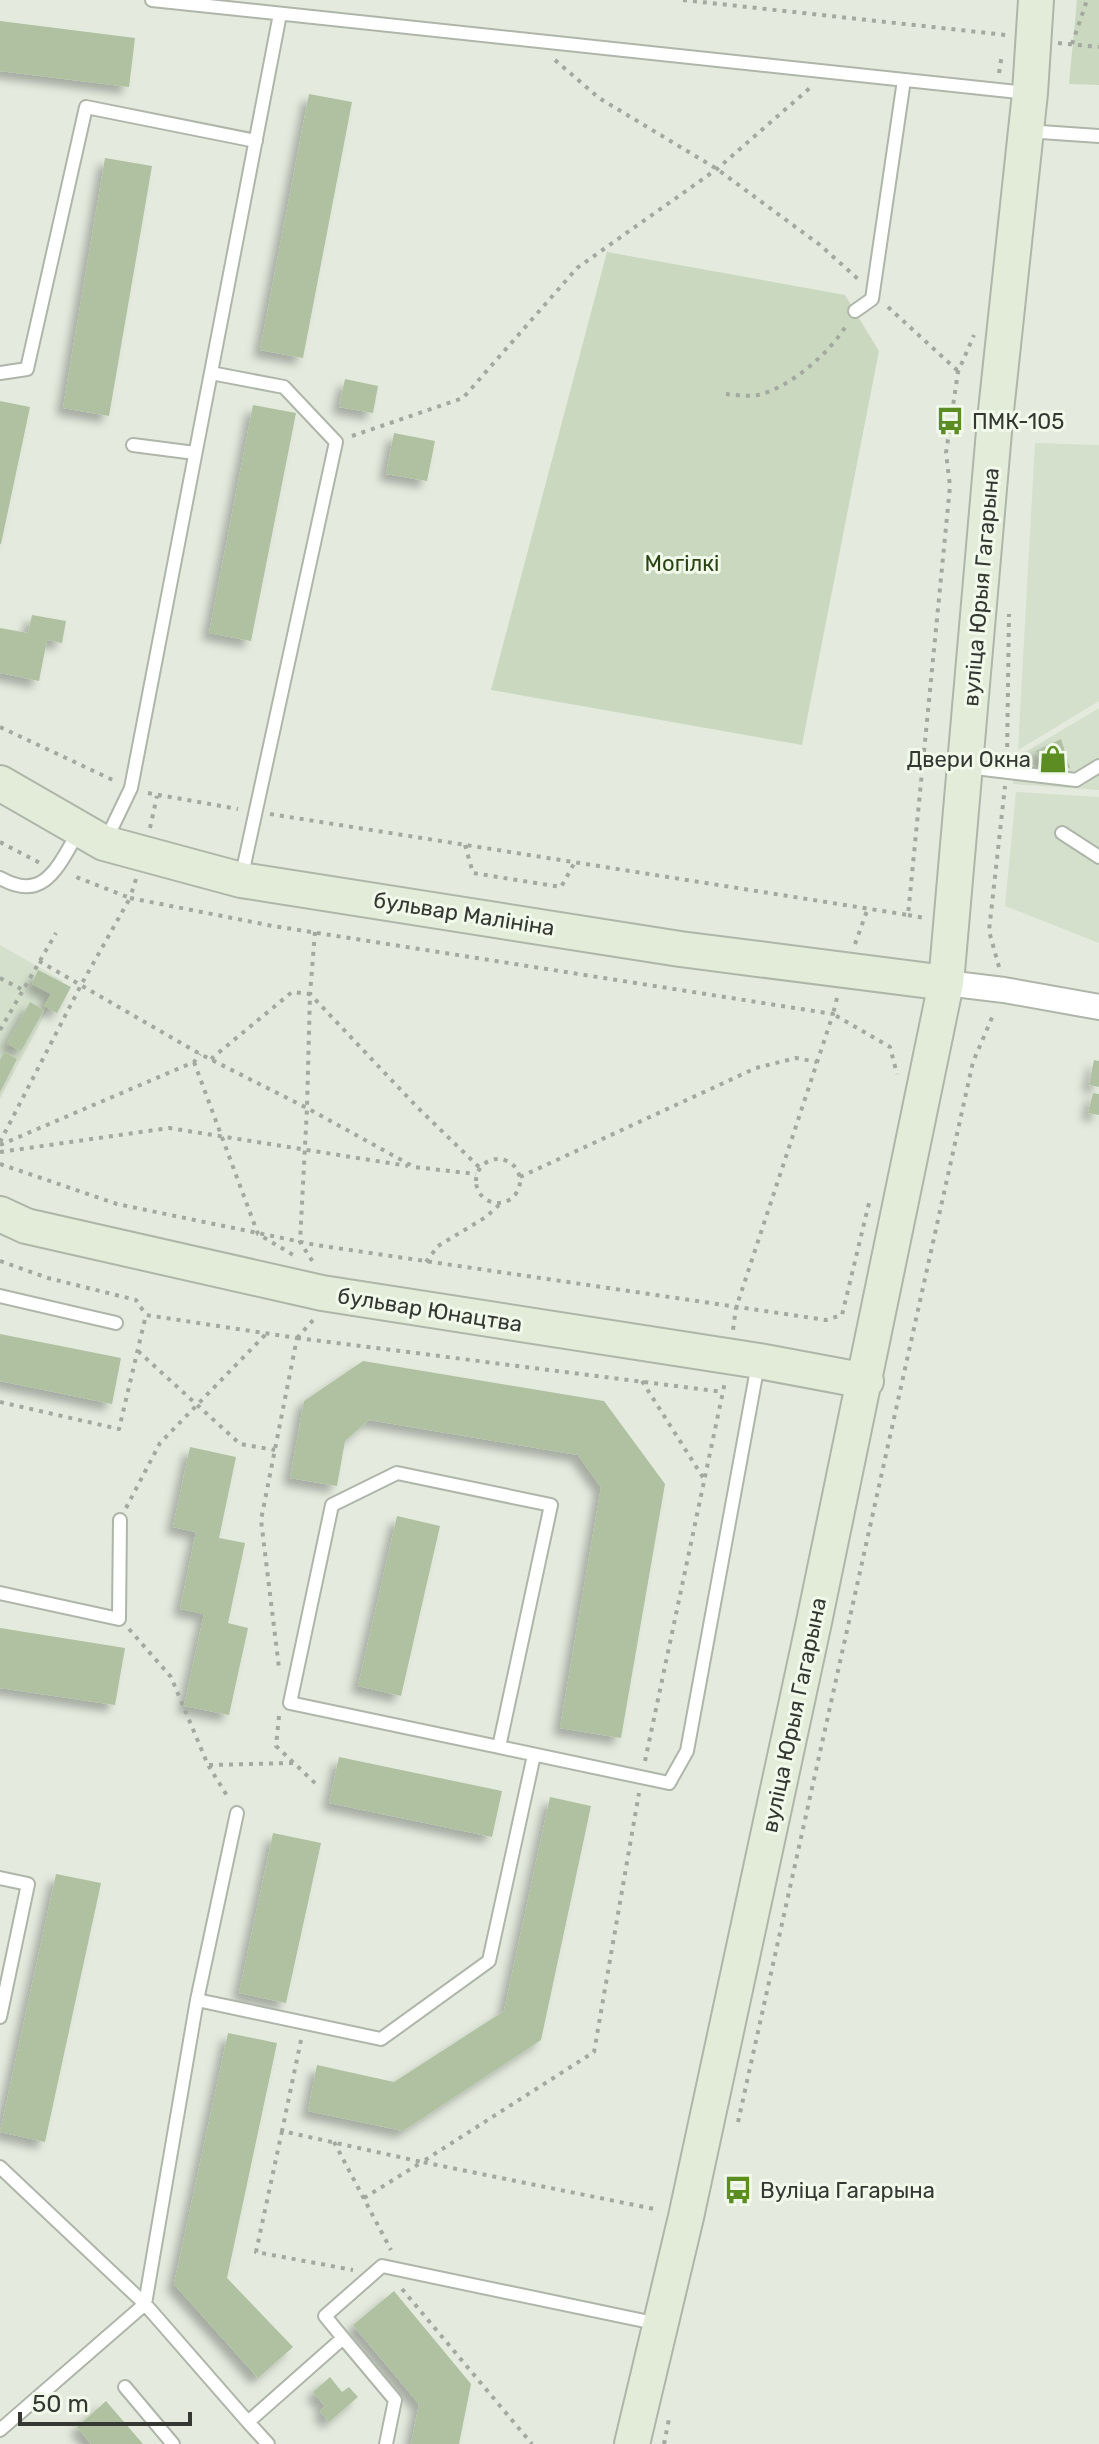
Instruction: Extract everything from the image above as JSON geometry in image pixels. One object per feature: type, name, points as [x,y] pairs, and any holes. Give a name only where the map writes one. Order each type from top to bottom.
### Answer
[{"type":"main road","name":"вуліца Юрыя Гагарына","points":[[632,2444],[686,2217],[866,1381],[946,983],[997,405],[1025,131],[1013,92],[1036,0]]},
{"type":"main road","name":"бульвар Малініна","points":[[0,783],[92,836],[241,880],[680,949],[946,983]]},
{"type":"main road","name":"бульвар Юнацтва","points":[[0,1214],[26,1226],[322,1293],[866,1381]]},
{"type":"street","points":[[946,983],[1099,1007]]},
{"type":"lane","points":[[152,0],[1013,92]]},
{"type":"lane","points":[[0,878],[21,886],[46,882],[92,836],[131,788],[280,14]]},
{"type":"lane","points":[[855,311],[872,299],[904,80]]},
{"type":"lane","points":[[0,373],[27,369],[86,107],[256,141]]},
{"type":"lane","points":[[1025,131],[1099,136]]},
{"type":"lane","points":[[211,373],[284,387],[336,442],[241,880]]},
{"type":"lane","points":[[133,445],[195,453]]},
{"type":"lane","points":[[967,767],[1076,780],[1099,766]]},
{"type":"lane","points":[[1062,833],[1099,857]]},
{"type":"lane","points":[[0,1296],[116,1323]]},
{"type":"lane","points":[[499,1747],[551,1505],[397,1473],[332,1505],[290,1703],[669,1783],[687,1751],[744,1359]]},
{"type":"lane","points":[[0,1593],[119,1619],[120,1520]]},
{"type":"lane","points":[[197,2000],[381,2039],[489,1961],[534,1755]]},
{"type":"lane","points":[[0,2430],[145,2304],[197,2000],[237,1813]]},
{"type":"lane","points":[[0,1878],[28,1884],[0,2017]]},
{"type":"lane","points":[[0,2167],[145,2304],[268,2444]]},
{"type":"lane","points":[[386,2444],[395,2400],[325,2316],[378,2270],[401,2270],[659,2324]]},
{"type":"lane","points":[[248,2422],[343,2338]]},
{"type":"lane","points":[[125,2387],[173,2444]]},
{"type":"path","points":[[683,0],[1005,35],[1013,92]]},
{"type":"path","points":[[1072,44],[1087,0]]},
{"type":"path","points":[[532,40],[599,98],[717,169],[820,245],[958,372]]},
{"type":"path","points":[[1059,43],[1099,47]]},
{"type":"path","points":[[336,442],[463,398],[577,268],[717,169],[828,72]]},
{"type":"path","points":[[726,394],[756,396],[777,388],[807,369],[842,334],[855,311]]},
{"type":"path","points":[[0,727],[131,788],[157,796],[908,915],[950,486],[946,453],[958,372],[975,334]]},
{"type":"path","points":[[465,845],[473,873],[561,887],[575,862]]},
{"type":"path","points":[[0,1144],[81,985],[130,898]]},
{"type":"path","points":[[273,926],[833,1014],[736,1308]]},
{"type":"path","points":[[300,1242],[315,932]]},
{"type":"path","points":[[0,1029],[56,933]]},
{"type":"path","points":[[39,961],[200,1054],[414,1167]]},
{"type":"path","points":[[0,978],[21,989]]},
{"type":"path","points":[[210,1059],[292,992],[310,994],[417,1107],[480,1168]]},
{"type":"path","points":[[0,1144],[194,1062],[200,1054]]},
{"type":"path","points":[[520,1177],[756,1068],[796,1058],[817,1062]]},
{"type":"path","points":[[194,1062],[258,1234],[296,1257]]},
{"type":"path","points":[[0,1152],[169,1128],[476,1174]]},
{"type":"path","points":[[499,1159],[512,1164],[520,1177],[518,1191],[500,1203],[486,1200],[476,1189],[476,1174],[480,1168],[485,1162],[499,1159]]},
{"type":"path","points":[[0,1164],[117,1204],[300,1242],[826,1320],[842,1315],[872,1192]]},
{"type":"path","points":[[426,1262],[438,1246],[486,1217],[500,1203]]},
{"type":"path","points":[[0,1261],[48,1278],[136,1300],[146,1315],[119,1429],[0,1402]]},
{"type":"path","points":[[308,1265],[321,1273]]},
{"type":"path","points":[[146,1315],[266,1334],[723,1392]]},
{"type":"path","points":[[120,1520],[160,1443],[266,1334]]},
{"type":"path","points":[[280,1674],[261,1520],[297,1338]]},
{"type":"path","points":[[138,1351],[240,1444],[275,1450]]},
{"type":"path","points":[[364,2198],[594,2052],[642,1777],[704,1479],[723,1392],[744,1359]]},
{"type":"path","points":[[642,1381],[704,1479]]},
{"type":"path","points":[[119,1619],[171,1677],[208,1765],[237,1813]]},
{"type":"path","points":[[279,1715],[276,1746],[316,1784]]},
{"type":"path","points":[[208,1765],[294,1763]]},
{"type":"path","points":[[305,2023],[256,2252],[378,2270],[532,2444]]},
{"type":"path","points":[[282,2131],[657,2210]]},
{"type":"path","points":[[334,2142],[401,2270]]},
{"type":"shaded area","points":[[1035,443],[1099,445],[1099,701],[1018,750]]},
{"type":"shaded area","points":[[1099,708],[1099,790],[1013,784],[1014,759]]},
{"type":"shaded area","points":[[1016,792],[1099,797],[1099,943],[1005,906]]},
{"type":"shaded area","points":[[0,945],[63,981],[0,1098]]},
{"type":"green space","points":[[1077,0],[1099,0],[1099,85],[1069,84]]},
{"type":"green space","name":"Могілкі","points":[[607,252],[845,295],[879,351],[802,745],[491,690]]},
{"type":"building","points":[[0,21],[135,38],[129,87],[0,71]]},
{"type":"building","points":[[309,94],[352,102],[303,358],[260,350]]},
{"type":"building","points":[[105,158],[152,166],[109,416],[63,408]]},
{"type":"building","points":[[345,379],[378,386],[373,413],[339,407]]},
{"type":"building","points":[[0,401],[30,407],[1,544],[0,544]]},
{"type":"building","points":[[253,405],[296,413],[251,641],[209,633]]},
{"type":"building","points":[[394,433],[435,441],[427,481],[386,474]]},
{"type":"building","points":[[32,615],[66,621],[62,643],[47,640],[39,681],[0,673],[0,628],[28,633]]},
{"type":"building","name":"Двери Окна","points":[[1061,739],[1070,768],[1043,766],[1036,751]]},
{"type":"building","points":[[38,970],[71,987],[57,1013],[44,1006],[51,994],[32,984]]},
{"type":"building","points":[[30,1002],[44,1010],[21,1051],[7,1044]]},
{"type":"building","points":[[4,1052],[17,1059],[0,1092],[0,1060]]},
{"type":"building","points":[[1094,1060],[1099,1061],[1099,1087],[1089,1085]]},
{"type":"building","points":[[1093,1093],[1099,1094],[1099,1115],[1088,1113]]},
{"type":"building","points":[[0,1334],[121,1358],[112,1404],[0,1381]]},
{"type":"building","points":[[363,1361],[604,1401],[665,1484],[621,1738],[560,1728],[601,1487],[578,1455],[369,1420],[345,1441],[337,1486],[290,1478],[304,1401]]},
{"type":"building","points":[[190,1447],[236,1457],[219,1538],[245,1543],[228,1623],[248,1628],[229,1715],[184,1706],[204,1614],[180,1609],[196,1532],[173,1527]]},
{"type":"building","points":[[397,1516],[440,1526],[401,1696],[358,1686]]},
{"type":"building","points":[[0,1628],[125,1648],[115,1705],[0,1688]]},
{"type":"building","points":[[339,1757],[502,1791],[492,1837],[329,1803]]},
{"type":"building","points":[[550,1797],[591,1806],[541,2040],[403,2131],[308,2111],[317,2065],[394,2082],[504,2011]]},
{"type":"building","points":[[273,1833],[321,1843],[286,2003],[239,1993]]},
{"type":"building","points":[[56,1874],[101,1883],[45,2142],[0,2132]]},
{"type":"building","points":[[228,2033],[277,2043],[227,2278],[293,2347],[258,2378],[174,2284]]},
{"type":"building","points":[[394,2291],[471,2384],[459,2444],[411,2444],[419,2404],[353,2325]]},
{"type":"building","points":[[330,2377],[342,2392],[349,2387],[358,2397],[329,2422],[320,2411],[325,2406],[313,2392]]},
{"type":"building","points":[[106,2401],[143,2444],[91,2444],[77,2427]]},
{"type":"place","name":"ПМК-105","points":[[950,421]]},
{"type":"place","name":"Двери Окна","points":[[1053,759]]},
{"type":"place","name":"Вуліца Гагарына","points":[[738,2190]]}]
